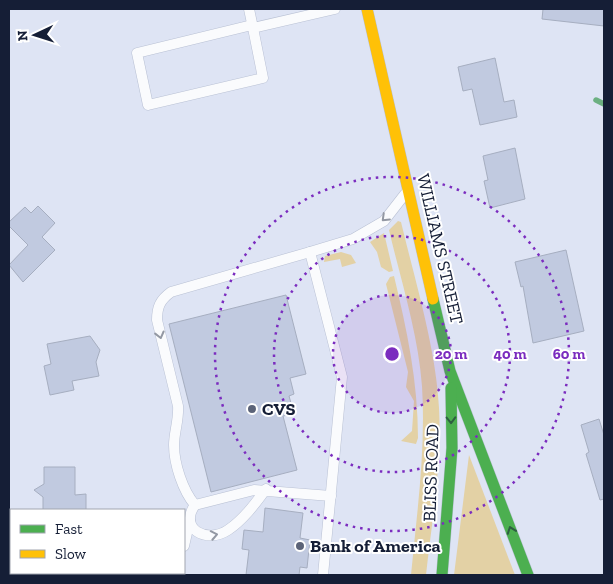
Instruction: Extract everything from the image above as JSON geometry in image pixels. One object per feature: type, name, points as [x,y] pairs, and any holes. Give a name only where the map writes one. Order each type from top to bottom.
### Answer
[{"type":"main road","name":"WILLIAMS STREET","points":[[367,9],[450,371],[528,575]]},
{"type":"main road","name":"BLISS ROAD","points":[[442,575],[452,448],[450,371]]},
{"type":"lane","points":[[248,9],[252,26],[263,78],[148,105],[137,53],[252,26],[335,9]]},
{"type":"lane","points":[[195,505],[187,496],[175,455],[174,444],[179,418],[178,406],[157,320],[158,308],[164,298],[171,292],[354,239],[384,221],[409,189]]},
{"type":"lane","points":[[310,252],[342,377],[323,575]]},
{"type":"lane","points":[[185,542],[191,511],[195,505],[254,490],[331,496]]},
{"type":"lane","points":[[190,520],[194,530],[205,536],[217,536],[229,530],[250,510],[266,490]]},
{"type":"shaded area","points":[[398,221],[401,222],[429,338],[434,362],[439,408],[438,471],[426,575],[411,575],[420,481],[423,410],[417,346],[389,230]]},
{"type":"shaded area","points":[[384,233],[393,271],[389,272],[381,267],[377,252],[370,242]]},
{"type":"shaded area","points":[[341,252],[351,255],[356,263],[342,267],[340,259],[324,262],[325,256]]},
{"type":"shaded area","points":[[394,276],[414,376],[418,417],[418,438],[416,444],[401,441],[412,431],[414,401],[406,387],[408,372],[386,284],[390,277]]},
{"type":"shaded area","points":[[469,455],[515,575],[454,575]]},
{"type":"building","points":[[543,9],[604,9],[604,26],[542,19]]},
{"type":"building","points":[[495,58],[504,102],[514,100],[517,117],[480,125],[472,89],[463,91],[458,67]]},
{"type":"building","points":[[515,148],[525,199],[490,208],[484,181],[488,180],[483,156]]},
{"type":"building","points":[[38,206],[55,223],[42,237],[55,250],[23,282],[9,265],[28,245],[9,226],[9,222],[25,207],[31,213]]},
{"type":"building","points":[[566,250],[584,331],[533,343],[523,286],[521,287],[515,262]]},
{"type":"building","points":[[286,295],[306,374],[290,378],[294,394],[289,396],[294,414],[283,416],[297,470],[211,492],[169,324]]},
{"type":"building","points":[[90,336],[100,350],[96,362],[99,376],[72,381],[74,390],[50,395],[44,366],[51,364],[47,344]]},
{"type":"building","points":[[599,419],[604,435],[604,499],[600,500],[586,454],[589,452],[581,425]]},
{"type":"building","points":[[44,467],[75,467],[75,495],[86,494],[86,509],[43,509],[43,497],[34,490],[44,484]]},
{"type":"building","points":[[265,508],[303,513],[300,538],[310,540],[307,568],[300,567],[299,575],[246,575],[249,550],[242,549],[244,530],[263,532]]},
{"type":"waterway","points":[[596,100],[604,104]]},
{"type":"traffic: fast","points":[[433,299],[450,371],[528,575]]},
{"type":"traffic: fast","points":[[442,575],[452,448],[451,388]]},
{"type":"traffic: slow","points":[[367,9],[433,299]]},
{"type":"place","name":"CVS","points":[[252,409]]},
{"type":"place","name":"Bank of America","points":[[300,546]]}]
